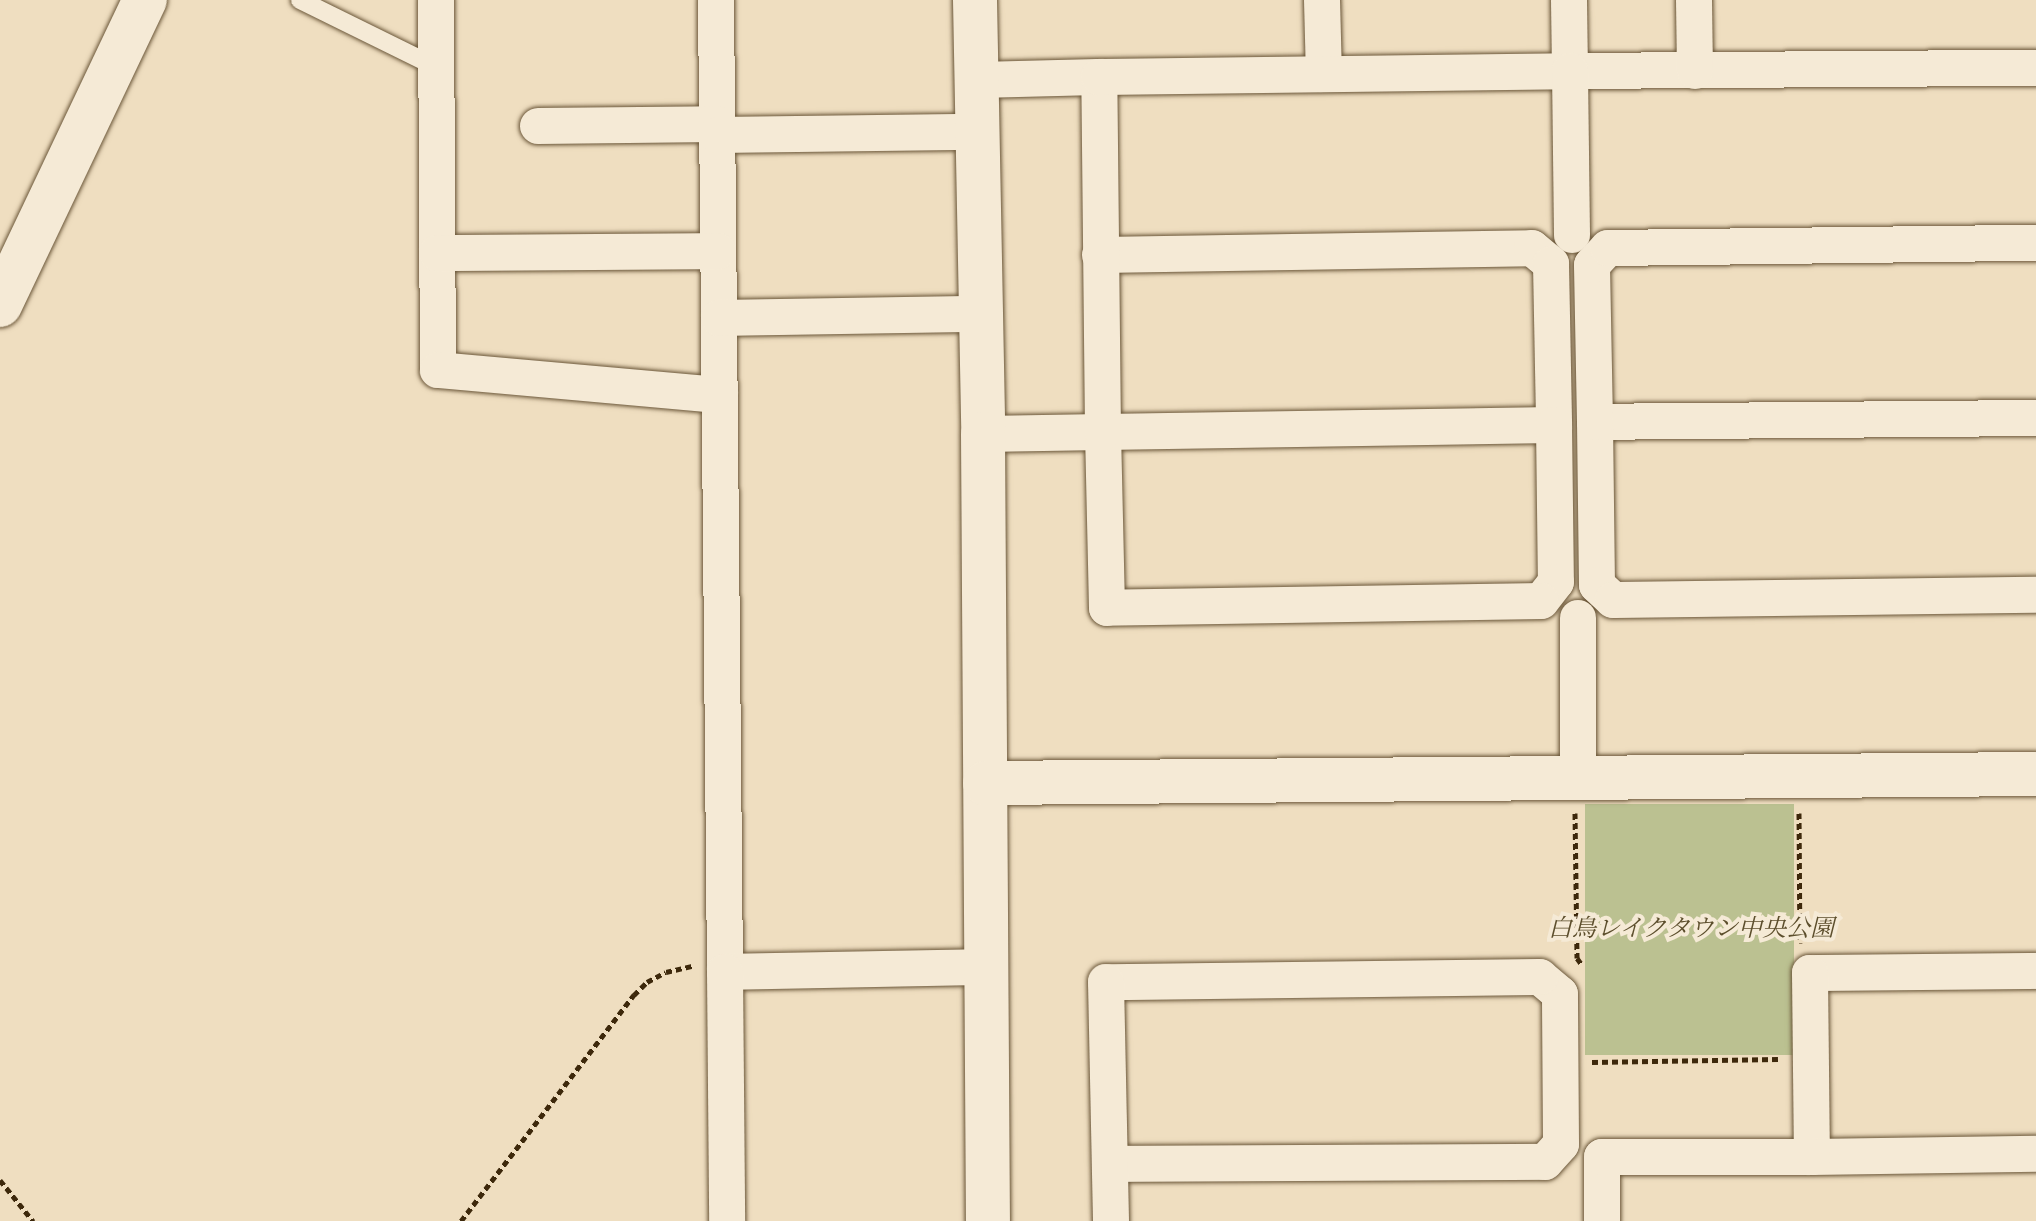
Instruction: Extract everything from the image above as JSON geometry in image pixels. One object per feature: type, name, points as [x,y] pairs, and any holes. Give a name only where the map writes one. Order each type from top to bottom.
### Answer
[{"type":"street","points":[[0,305],[145,0]]},
{"type":"street","points":[[436,0],[438,370],[720,395]]},
{"type":"street","points":[[716,0],[727,1221]]},
{"type":"street","points":[[975,0],[983,434],[988,1221]]},
{"type":"street","points":[[1322,0],[1324,74]]},
{"type":"street","points":[[1569,0],[1572,235]]},
{"type":"street","points":[[1694,0],[1695,71]]},
{"type":"street","points":[[977,80],[2036,68]]},
{"type":"street","points":[[1099,77],[1100,255],[1107,608],[1541,601],[1556,582],[1551,264],[1532,248],[1100,255]]},
{"type":"street","points":[[538,126],[977,132]]},
{"type":"street","points":[[2036,243],[1608,248],[1592,265],[1597,585],[1613,600],[2036,595]]},
{"type":"street","points":[[437,253],[718,251]]},
{"type":"street","points":[[719,318],[980,314]]},
{"type":"street","points":[[1595,422],[2036,418]]},
{"type":"street","points":[[983,434],[1554,425]]},
{"type":"street","points":[[1578,618],[1578,780]]},
{"type":"street","points":[[985,783],[2036,774]]},
{"type":"street","points":[[725,968],[987,967]]},
{"type":"street","points":[[1812,1157],[1810,973],[2036,971]]},
{"type":"street","points":[[1110,1164],[1545,1162],[1561,1144],[1560,994],[1540,977],[1106,982],[1111,1221]]},
{"type":"street","points":[[1602,1221],[1602,1157],[2036,1154]]},
{"type":"lane","points":[[300,0],[438,68]]},
{"type":"path","points":[[1799,777],[1800,961],[1810,973]]},
{"type":"path","points":[[461,1221],[641,988],[682,966],[725,968]]},
{"type":"path","points":[[1583,1062],[1811,1059]]},
{"type":"path","points":[[0,1180],[33,1221]]},
{"type":"green space","name":"白鳥レイクタウン中央公園","points":[[1585,804],[1794,804],[1794,1055],[1585,1055]]}]
